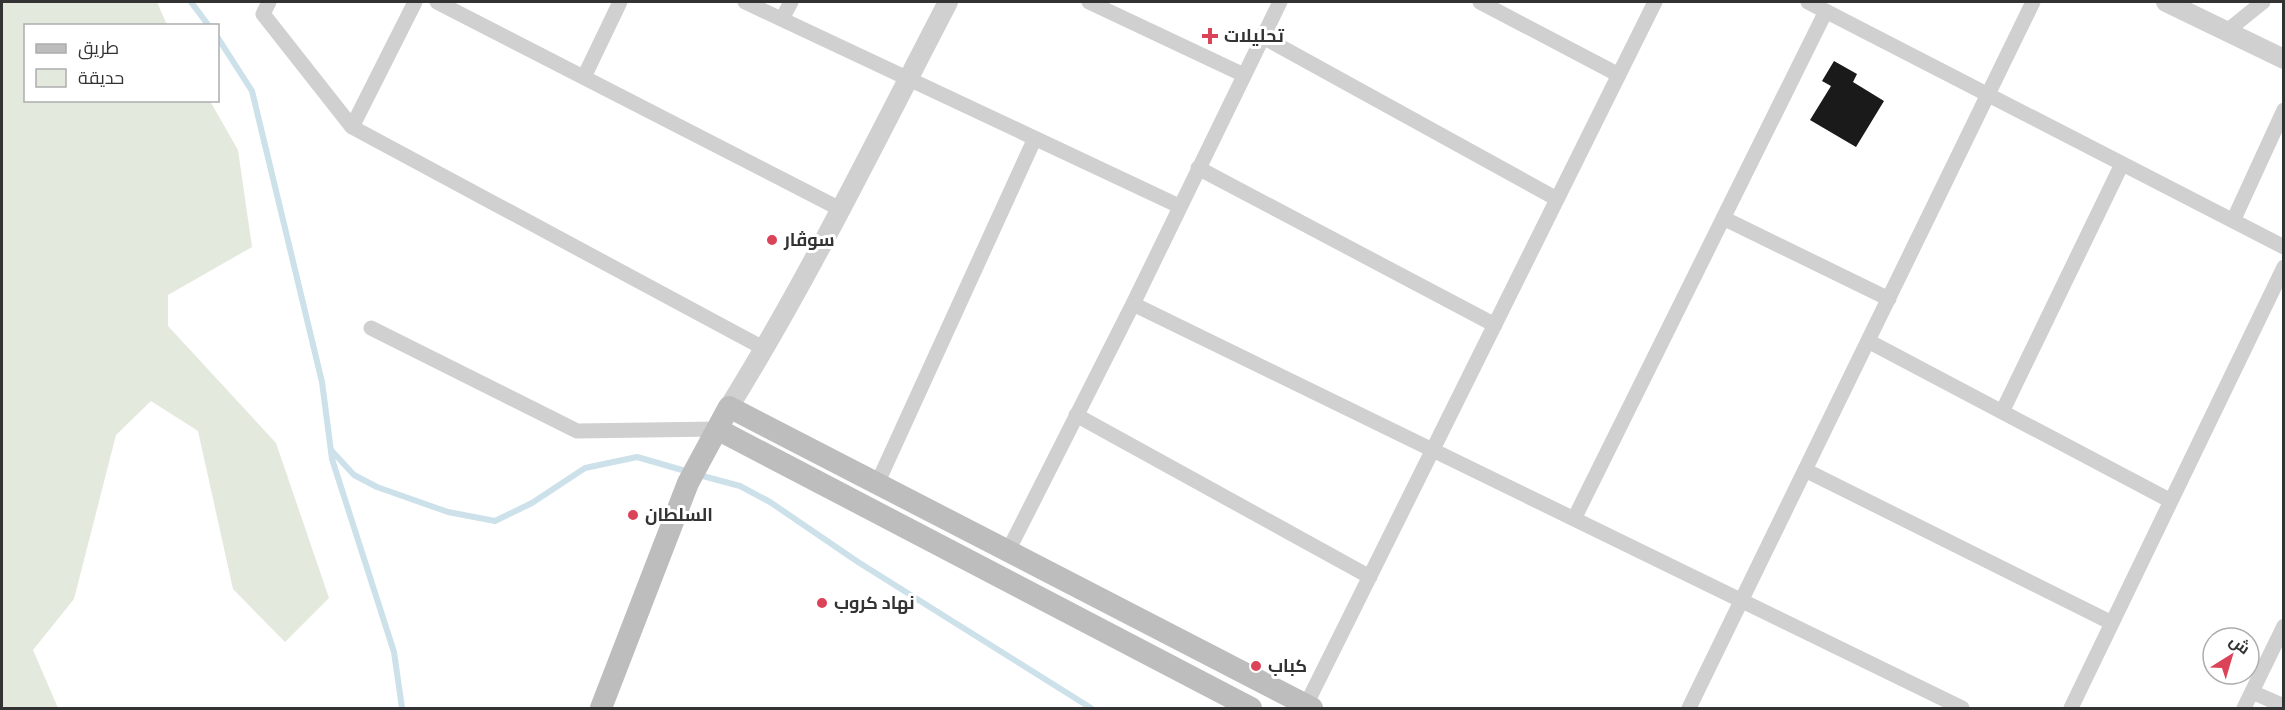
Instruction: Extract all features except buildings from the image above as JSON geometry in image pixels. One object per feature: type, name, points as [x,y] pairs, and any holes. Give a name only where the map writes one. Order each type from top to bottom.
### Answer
[{"type":"main road","points":[[601,708],[688,483],[729,407],[1007,553],[1309,707]]},
{"type":"main road","points":[[717,429],[1251,708]]},
{"type":"main road","points":[[845,496],[856,473]]},
{"type":"street","points":[[269,2],[264,14],[352,127],[765,350]]},
{"type":"street","points":[[352,127],[415,2]]},
{"type":"street","points":[[437,2],[842,210]]},
{"type":"street","points":[[584,77],[621,2]]},
{"type":"street","points":[[746,2],[907,80],[1179,206]]},
{"type":"street","points":[[782,19],[791,2]]},
{"type":"street","points":[[729,407],[765,350],[842,210],[948,2]]},
{"type":"street","points":[[1089,2],[1118,8],[1244,75]]},
{"type":"street","points":[[1007,553],[1133,304],[1280,2]]},
{"type":"street","points":[[1480,2],[1619,75]]},
{"type":"street","points":[[1309,707],[1370,577],[1655,2]]},
{"type":"street","points":[[1808,2],[2283,247]]},
{"type":"street","points":[[1689,708],[2033,2]]},
{"type":"street","points":[[2166,2],[2283,59]]},
{"type":"street","points":[[2227,31],[2263,2]]},
{"type":"street","points":[[1574,519],[1826,11]]},
{"type":"street","points":[[1263,37],[1557,199]]},
{"type":"street","points":[[2233,221],[2283,110]]},
{"type":"street","points":[[877,484],[1035,138]]},
{"type":"street","points":[[2002,412],[2122,164]]},
{"type":"street","points":[[1198,168],[1495,325]]},
{"type":"street","points":[[1723,218],[1889,299]]},
{"type":"street","points":[[2072,708],[2283,267]]},
{"type":"street","points":[[1133,304],[1962,708]]},
{"type":"street","points":[[371,328],[577,431],[717,429]]},
{"type":"street","points":[[1868,341],[2171,501]]},
{"type":"street","points":[[1076,415],[1370,577]]},
{"type":"street","points":[[1805,470],[2112,623]]},
{"type":"street","points":[[2244,708],[2283,626]]},
{"type":"street","points":[[2252,692],[2283,706]]},
{"type":"green space","points":[[2,2],[157,2],[167,24],[24,24],[24,102],[211,102],[238,150],[252,247],[168,295],[168,326],[276,443],[329,598],[285,642],[233,589],[198,431],[151,401],[116,435],[74,599],[33,650],[58,708],[2,708]]},
{"type":"waterway","points":[[191,2],[208,24]]},
{"type":"waterway","points":[[219,40],[252,91],[322,382],[332,459],[394,652],[402,708]]},
{"type":"waterway","points":[[331,450],[354,475],[377,487],[448,512],[495,521],[532,503],[585,468],[637,457],[689,472]]},
{"type":"waterway","points":[[699,475],[740,486],[770,502],[858,562],[1091,708]]},
{"type":"place","name":"تحلیلات","points":[[1210,36]]},
{"type":"place","name":"سوڤار","points":[[772,240]]},
{"type":"place","name":"السلطان","points":[[633,515]]},
{"type":"place","name":"نهاد كروب","points":[[822,603]]},
{"type":"place","name":"كباب","points":[[1256,666]]}]
